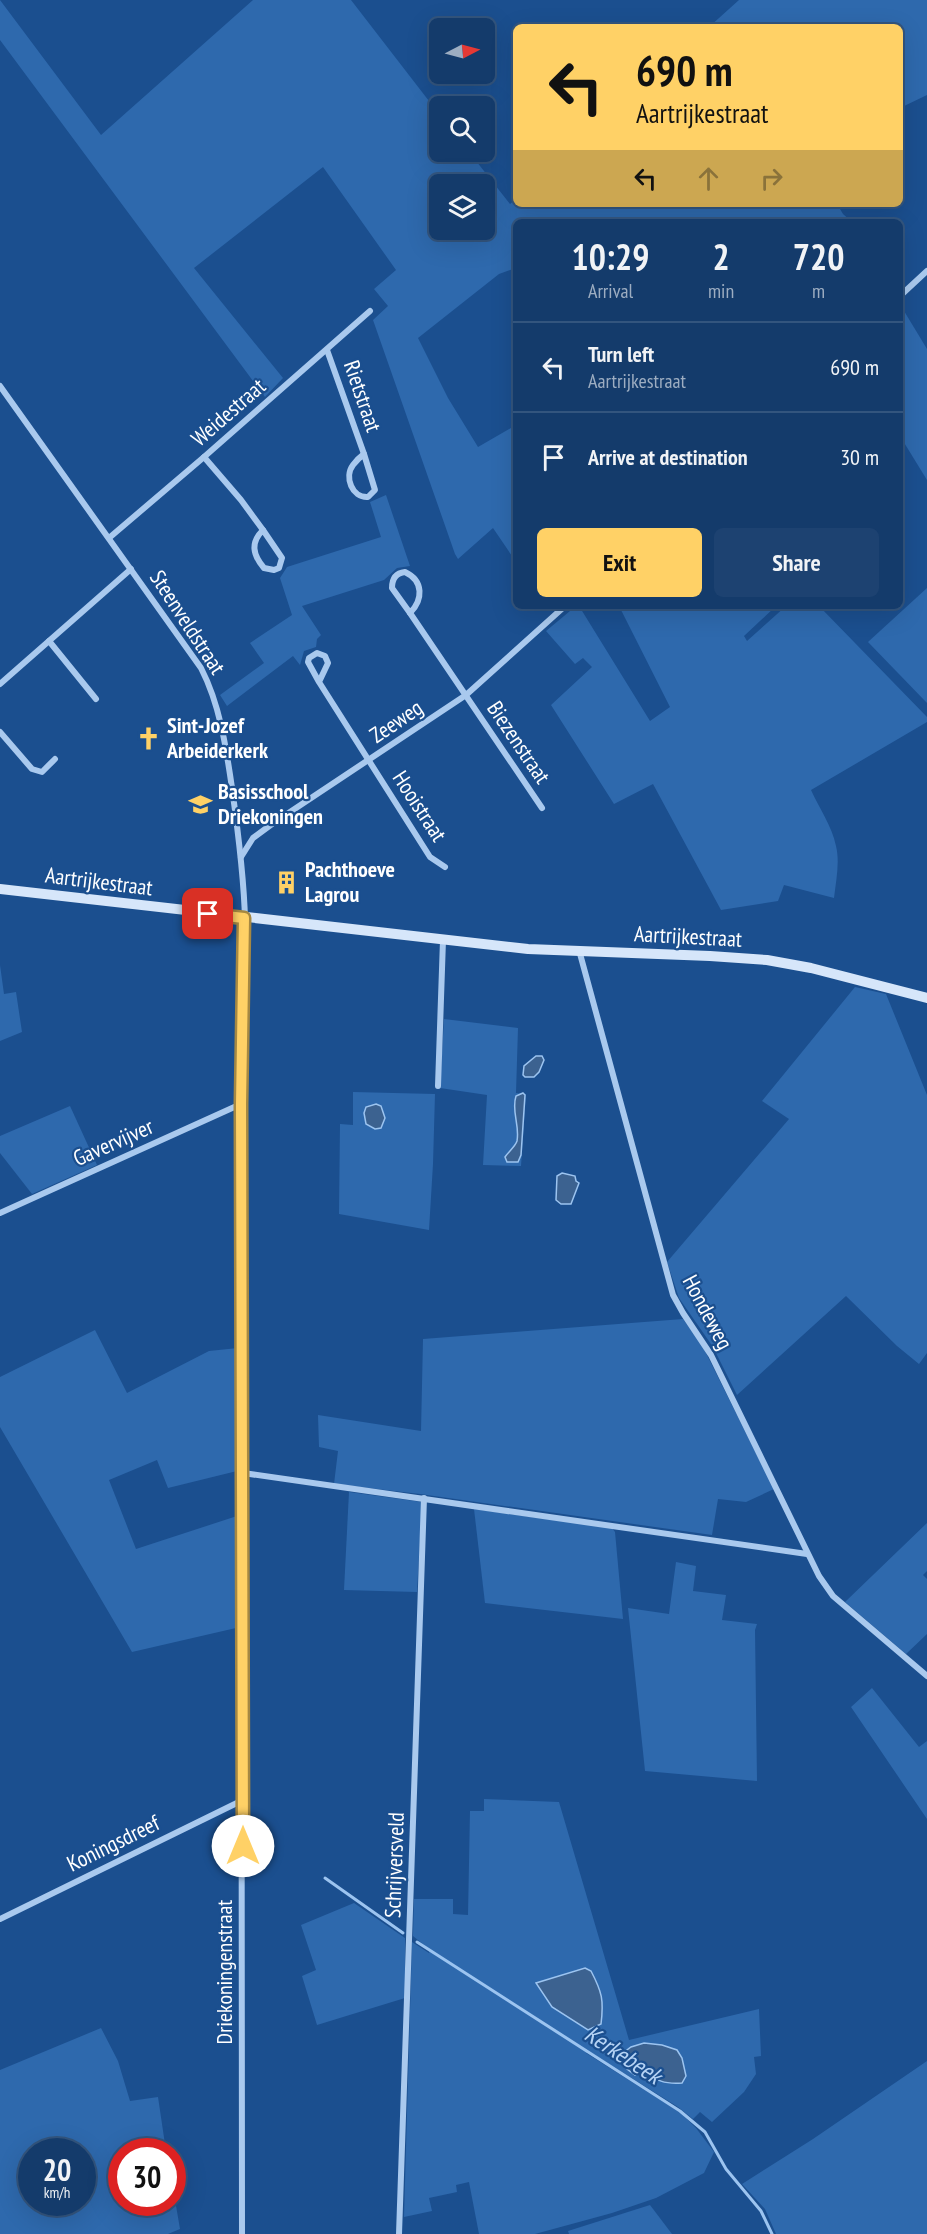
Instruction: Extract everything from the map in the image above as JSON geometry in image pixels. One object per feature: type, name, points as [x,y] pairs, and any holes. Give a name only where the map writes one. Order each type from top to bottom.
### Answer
[{"type":"street","points":[[903,293],[927,271]]},
{"type":"street","name":"Weidestraat","points":[[109,537],[370,311]]},
{"type":"street","name":"Rietstraat","points":[[327,350],[364,454],[375,489],[368,497],[355,495],[350,471],[364,454]]},
{"type":"street","name":"Steenveldstraat","points":[[0,386],[201,668],[217,707],[228,758],[241,857],[244,918]]},
{"type":"street","points":[[204,457],[241,500],[263,530],[282,558],[279,568],[274,570],[264,568],[254,552],[256,540],[263,530]]},
{"type":"street","points":[[0,684],[131,569]]},
{"type":"street","name":"Biezenstraat","points":[[410,613],[418,606],[420,594],[413,577],[408,573],[401,573],[393,579],[392,588],[542,808]]},
{"type":"street","name":"Zeeweg","points":[[241,857],[253,838],[466,695],[562,609]]},
{"type":"street","points":[[49,641],[96,699]]},
{"type":"street","name":"Hooistraat","points":[[319,681],[430,857],[446,867]]},
{"type":"street","points":[[0,732],[32,769],[42,771],[56,759]]},
{"type":"street","name":"Aartrijkestraat","points":[[0,889],[528,949],[767,960],[811,968],[927,998]]},
{"type":"street","name":"Driekoningenstraat","points":[[242,2234],[241,1104],[244,918]]},
{"type":"street","points":[[438,1086],[443,940]]},
{"type":"street","name":"Hondeweg","points":[[579,950],[673,1295],[711,1355],[819,1576],[838,1600],[927,1676]]},
{"type":"street","name":"Gavervijver","points":[[0,1213],[241,1104]]},
{"type":"street","points":[[243,1473],[807,1554]]},
{"type":"street","name":"Schrijversveld","points":[[399,2234],[424,1498]]},
{"type":"street","name":"Koningsdreef","points":[[0,1919],[243,1800]]},
{"type":"shaded area","points":[[0,0],[101,135],[253,0],[351,0],[429,101],[429,162],[477,162],[486,174],[429,174],[429,240],[495,240],[495,185],[510,204],[513,202],[513,207],[839,207],[849,219],[513,219],[513,269],[499,274],[418,338],[448,398],[478,447],[513,427],[513,558],[493,528],[458,559],[455,554],[373,320],[388,306],[374,289],[396,270],[323,167],[194,268],[283,378],[265,397],[0,40]]},
{"type":"shaded area","points":[[739,0],[927,0],[927,95],[903,107],[903,24],[712,24]]},
{"type":"shaded area","points":[[903,309],[927,349],[927,480],[903,441]]},
{"type":"shaded area","points":[[386,495],[410,566],[397,568],[384,580],[302,606],[321,635],[317,639],[316,647],[304,651],[300,665],[293,656],[227,706],[220,695],[264,663],[250,643],[292,615],[280,578],[287,567],[381,537],[370,502]]},
{"type":"shaded area","points":[[927,588],[927,703],[868,642]]},
{"type":"shaded area","points":[[572,609],[581,609],[650,721],[670,707],[621,609],[773,609],[744,636],[747,641],[783,609],[822,609],[927,717],[927,722],[811,790],[836,846],[838,865],[834,898],[784,885],[778,901],[721,910],[653,784],[614,804],[551,705],[592,667],[583,658],[575,664],[546,631]]},
{"type":"shaded area","points":[[0,965],[4,994],[16,992],[22,1032],[0,1041]]},
{"type":"shaded area","points":[[855,987],[886,994],[927,1095],[927,1353],[919,1364],[897,1346],[846,1296],[737,1395],[713,1347],[679,1298],[667,1262],[789,1119],[762,1101]]},
{"type":"shaded area","points":[[444,1019],[518,1028],[516,1093],[526,1094],[521,1166],[483,1165],[487,1095],[440,1088]]},
{"type":"shaded area","points":[[353,1092],[435,1094],[429,1230],[339,1214],[340,1124],[353,1125]]},
{"type":"shaded area","points":[[70,1106],[97,1165],[32,1194],[0,1153],[0,1136]]},
{"type":"shaded area","points":[[683,1319],[701,1343],[774,1489],[746,1502],[718,1499],[712,1535],[334,1484],[338,1451],[319,1447],[318,1415],[421,1431],[423,1339]]},
{"type":"shaded area","points":[[95,1330],[127,1393],[209,1351],[238,1348],[237,1471],[168,1488],[157,1460],[109,1480],[136,1549],[237,1516],[236,1628],[132,1652],[0,1427],[0,1377]]},
{"type":"shaded area","points":[[349,1492],[422,1502],[417,1592],[344,1590]]},
{"type":"shaded area","points":[[474,1509],[612,1528],[615,1532],[623,1619],[485,1603]]},
{"type":"shaded area","points":[[927,1523],[927,1571],[923,1575],[927,1579],[927,1634],[906,1654],[845,1602]]},
{"type":"shaded area","points":[[676,1562],[696,1566],[693,1591],[726,1595],[722,1620],[757,1624],[755,1630],[757,1781],[645,1771],[628,1608],[669,1614]]},
{"type":"shaded area","points":[[872,1688],[919,1747],[927,1741],[927,1819],[851,1707]]},
{"type":"shaded area","points":[[484,1799],[559,1802],[629,2040],[759,2009],[761,2056],[754,2057],[756,2074],[744,2092],[712,2122],[700,2112],[693,2119],[678,2107],[590,2052],[586,2053],[681,2113],[714,2152],[704,2173],[656,2198],[612,2213],[535,2234],[479,2234],[469,2182],[456,2185],[457,2192],[429,2198],[432,2211],[404,2217],[412,1942],[429,1953],[430,1950],[413,1936],[414,1899],[453,1899],[453,1914],[468,1915],[470,1811],[484,1811]]},
{"type":"shaded area","points":[[354,1903],[405,1938],[405,1998],[317,2025],[302,1976],[316,1970],[301,1925]]},
{"type":"shaded area","points":[[101,2028],[118,2061],[130,2101],[158,2097],[164,2138],[108,2138],[108,2216],[178,2216],[180,2229],[168,2234],[0,2234],[0,2070]]},
{"type":"shaded area","points":[[927,2061],[927,2234],[776,2234],[765,2209],[742,2184],[813,2139]]},
{"type":"shaded area","points":[[650,2205],[672,2234],[569,2234],[568,2231]]},
{"type":"water","points":[[536,1056],[542,1056],[544,1060],[539,1072],[534,1077],[525,1077],[523,1075],[524,1066]]},
{"type":"water","points":[[523,1093],[525,1095],[521,1155],[518,1162],[507,1162],[505,1157],[517,1141],[514,1107],[516,1096]]},
{"type":"water","points":[[376,1104],[381,1106],[385,1118],[381,1128],[375,1129],[366,1124],[364,1113],[366,1107]]},
{"type":"water","points":[[562,1173],[575,1176],[579,1183],[571,1204],[561,1204],[556,1200],[557,1176]]},
{"type":"water","points":[[585,1968],[591,1971],[595,1978],[602,2002],[601,2024],[588,2030],[552,2007],[536,1983]]},
{"type":"water","points":[[644,2043],[677,2050],[682,2058],[686,2076],[682,2083],[661,2081],[652,2076],[646,2068],[635,2075],[623,2066],[619,2056],[631,2047]]},
{"type":"waterway","name":"Kerkebeek","points":[[325,1878],[403,1933]]},
{"type":"waterway","name":"Kerkebeek","points":[[417,1942],[680,2111],[705,2132],[726,2169],[761,2211],[772,2234]]},
{"type":"place","name":"Sint-Jozef Arbeiderkerk","points":[[149,738]]},
{"type":"place","name":"Basisschool Driekoningen","points":[[200,804]]},
{"type":"place","name":"Pachthoeve Lagrou","points":[[287,882]]},
{"type":"route","points":[[208,914],[244,918],[241,1104],[243,1846]]}]
